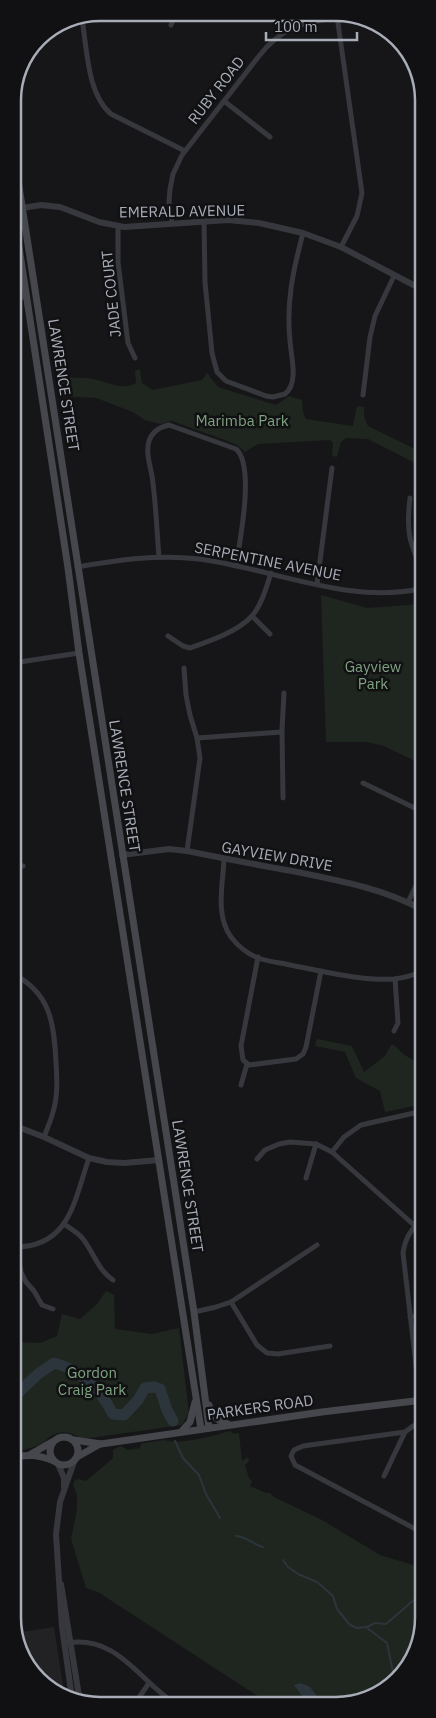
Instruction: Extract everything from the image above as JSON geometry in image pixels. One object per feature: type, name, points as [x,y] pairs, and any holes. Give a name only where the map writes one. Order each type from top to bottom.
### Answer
[{"type":"main road","name":"LAWRENCE STREET","points":[[21,201],[52,390],[90,652],[194,1312],[205,1395],[205,1429]]},
{"type":"main road","name":"LAWRENCE STREET","points":[[21,263],[68,568],[79,653],[183,1316],[196,1397],[205,1429]]},
{"type":"main road","points":[[26,296],[36,295]]},
{"type":"main road","points":[[68,568],[78,567]]},
{"type":"main road","points":[[79,653],[90,652]]},
{"type":"main road","points":[[112,857],[122,855]]},
{"type":"main road","points":[[159,1160],[170,1159]]},
{"type":"main road","points":[[183,1316],[194,1312]]},
{"type":"main road","points":[[205,1395],[217,1420],[230,1425]]},
{"type":"main road","points":[[180,1433],[190,1422],[196,1397]]},
{"type":"main road","name":"PARKERS ROAD","points":[[74,1440],[101,1444],[415,1401]]},
{"type":"main road","points":[[21,1456],[31,1454],[62,1436],[74,1440],[78,1448],[76,1458],[69,1464],[31,1454]]},
{"type":"main road","points":[[52,1442],[50,1452],[56,1462]]},
{"type":"main road","name":"PARKERS ROAD","points":[[76,1458],[101,1444]]},
{"type":"street","points":[[172,25],[173,21]]},
{"type":"street","name":"RUBY ROAD","points":[[172,224],[169,202],[170,189],[177,165],[185,151],[267,46],[298,25],[318,21]]},
{"type":"street","points":[[338,21],[362,193],[357,216],[342,248]]},
{"type":"street","points":[[83,24],[94,90],[104,108],[111,114],[185,151]]},
{"type":"street","points":[[224,101],[270,137]]},
{"type":"street","name":"EMERALD AVENUE","points":[[22,208],[41,205],[60,207],[100,222],[136,228],[228,220],[259,223],[303,233],[342,248],[415,286]]},
{"type":"street","points":[[204,221],[205,282],[215,369],[226,381],[271,397],[285,394],[292,384],[288,317],[289,295],[292,272],[303,233]]},
{"type":"street","name":"JADE COURT","points":[[118,226],[118,262],[128,343],[135,358]]},
{"type":"street","points":[[363,395],[375,316],[394,276]]},
{"type":"street","points":[[21,297],[26,296]]},
{"type":"street","points":[[159,557],[149,445],[156,431],[169,425],[240,452],[245,468],[245,488],[244,512],[236,565]]},
{"type":"street","points":[[317,584],[332,468]]},
{"type":"street","points":[[410,498],[408,534],[415,554]]},
{"type":"street","name":"SERPENTINE AVENUE","points":[[78,567],[130,559],[159,557],[192,558],[236,565],[344,590],[394,593],[415,589]]},
{"type":"street","points":[[168,636],[183,646],[190,648],[235,628],[252,616],[263,597],[270,573]]},
{"type":"street","points":[[252,616],[270,634]]},
{"type":"street","points":[[21,662],[79,653]]},
{"type":"street","points":[[184,668],[186,695],[200,758],[187,851]]},
{"type":"street","points":[[283,798],[282,732],[284,693]]},
{"type":"street","points":[[197,738],[282,732]]},
{"type":"street","points":[[364,783],[415,808]]},
{"type":"street","name":"GAYVIEW DRIVE","points":[[122,855],[169,849],[187,851],[338,880],[375,890],[415,906]]},
{"type":"street","points":[[224,859],[221,904],[224,925],[236,943],[245,951],[258,957],[321,971],[371,978],[395,979],[415,973]]},
{"type":"street","points":[[408,902],[415,888]]},
{"type":"street","points":[[258,957],[241,1046],[243,1060],[251,1065],[296,1058],[303,1054],[321,971]]},
{"type":"street","points":[[394,1031],[398,1023],[395,979]]},
{"type":"street","points":[[21,980],[40,996],[52,1021],[57,1095],[54,1111],[44,1137]]},
{"type":"street","points":[[241,1086],[247,1064]]},
{"type":"street","points":[[332,1152],[344,1137],[361,1125],[415,1114]]},
{"type":"street","points":[[21,1128],[89,1158],[124,1163],[159,1160]]},
{"type":"street","points":[[257,1159],[265,1150],[279,1144],[290,1142],[316,1144],[332,1152],[415,1226],[407,1238],[403,1253],[415,1352]]},
{"type":"street","points":[[306,1178],[316,1144]]},
{"type":"street","points":[[21,1246],[40,1244],[54,1235],[64,1224],[89,1158]]},
{"type":"street","points":[[64,1224],[84,1239],[96,1261],[108,1277],[114,1280]]},
{"type":"street","points":[[194,1312],[231,1302],[317,1245]]},
{"type":"street","points":[[21,1272],[42,1304],[53,1309]]},
{"type":"street","points":[[231,1302],[257,1345],[267,1353],[278,1354],[330,1346]]},
{"type":"street","points":[[410,1317],[415,1317]]},
{"type":"street","points":[[384,1476],[405,1432],[415,1425]]},
{"type":"street","points":[[405,1432],[303,1446],[293,1452],[292,1459],[295,1465],[415,1529]]},
{"type":"street","points":[[71,1691],[63,1590],[59,1578],[56,1534],[60,1502],[76,1458]]},
{"type":"street","points":[[56,1462],[64,1478],[64,1488]]},
{"type":"street","points":[[67,1643],[93,1643],[111,1651],[127,1661],[167,1697]]},
{"type":"street","points":[[67,1643],[78,1694]]},
{"type":"street","points":[[140,1697],[150,1683]]},
{"type":"shaded area","points":[[54,1627],[64,1687],[44,1674],[35,1662],[29,1653],[23,1632]]},
{"type":"shaded area","points":[[301,1683],[310,1687],[318,1697],[303,1697],[294,1685]]},
{"type":"green space","name":"Marimba Park","points":[[140,369],[142,383],[153,390],[202,380],[207,373],[218,387],[276,405],[289,396],[302,400],[306,419],[353,426],[357,406],[364,407],[364,417],[368,426],[415,449],[415,463],[368,439],[346,438],[341,442],[337,457],[332,456],[333,443],[330,440],[258,444],[245,452],[237,445],[172,421],[160,424],[145,420],[133,412],[96,398],[60,396],[57,377],[89,378],[126,386],[136,383],[135,371]]},
{"type":"green space","name":"Gayview Park","points":[[321,595],[367,608],[415,603],[415,761],[384,746],[367,742],[326,742]]},
{"type":"green space","points":[[317,1039],[352,1046],[364,1072],[385,1056],[391,1045],[394,1045],[403,1054],[415,1061],[415,1106],[385,1112],[380,1091],[356,1078],[345,1052],[315,1046]]},
{"type":"green space","name":"Gordon Craig Park","points":[[106,1291],[114,1295],[115,1329],[152,1334],[179,1328],[189,1413],[182,1425],[83,1439],[61,1432],[37,1446],[21,1450],[21,1342],[40,1343],[57,1336],[62,1314],[80,1319],[97,1304]]},
{"type":"green space","points":[[230,1431],[234,1434],[239,1433],[242,1461],[248,1457],[249,1461],[245,1465],[249,1478],[252,1481],[250,1486],[270,1493],[274,1497],[322,1520],[380,1555],[415,1566],[415,1623],[412,1638],[407,1653],[401,1662],[392,1674],[380,1683],[361,1693],[346,1696],[259,1697],[98,1592],[86,1588],[71,1539],[77,1510],[77,1495],[73,1485],[74,1481],[78,1479],[86,1481],[113,1458],[113,1450],[121,1446],[128,1450],[140,1448],[141,1444],[144,1443],[164,1440],[187,1441]]},
{"type":"waterway","points":[[21,1390],[38,1374],[54,1363],[73,1370],[89,1382],[102,1396],[113,1414],[124,1415],[138,1400],[145,1388],[154,1387],[160,1389],[173,1421]]},
{"type":"waterway","points":[[175,1441],[183,1458],[199,1475],[206,1494],[220,1518]]},
{"type":"waterway","points":[[236,1536],[263,1547]]},
{"type":"waterway","points":[[283,1560],[288,1567],[298,1574],[317,1582],[333,1596],[337,1609],[350,1625],[357,1628],[366,1627],[387,1643],[393,1673]]},
{"type":"waterway","points":[[367,1627],[375,1623],[386,1624],[415,1599]]}]
